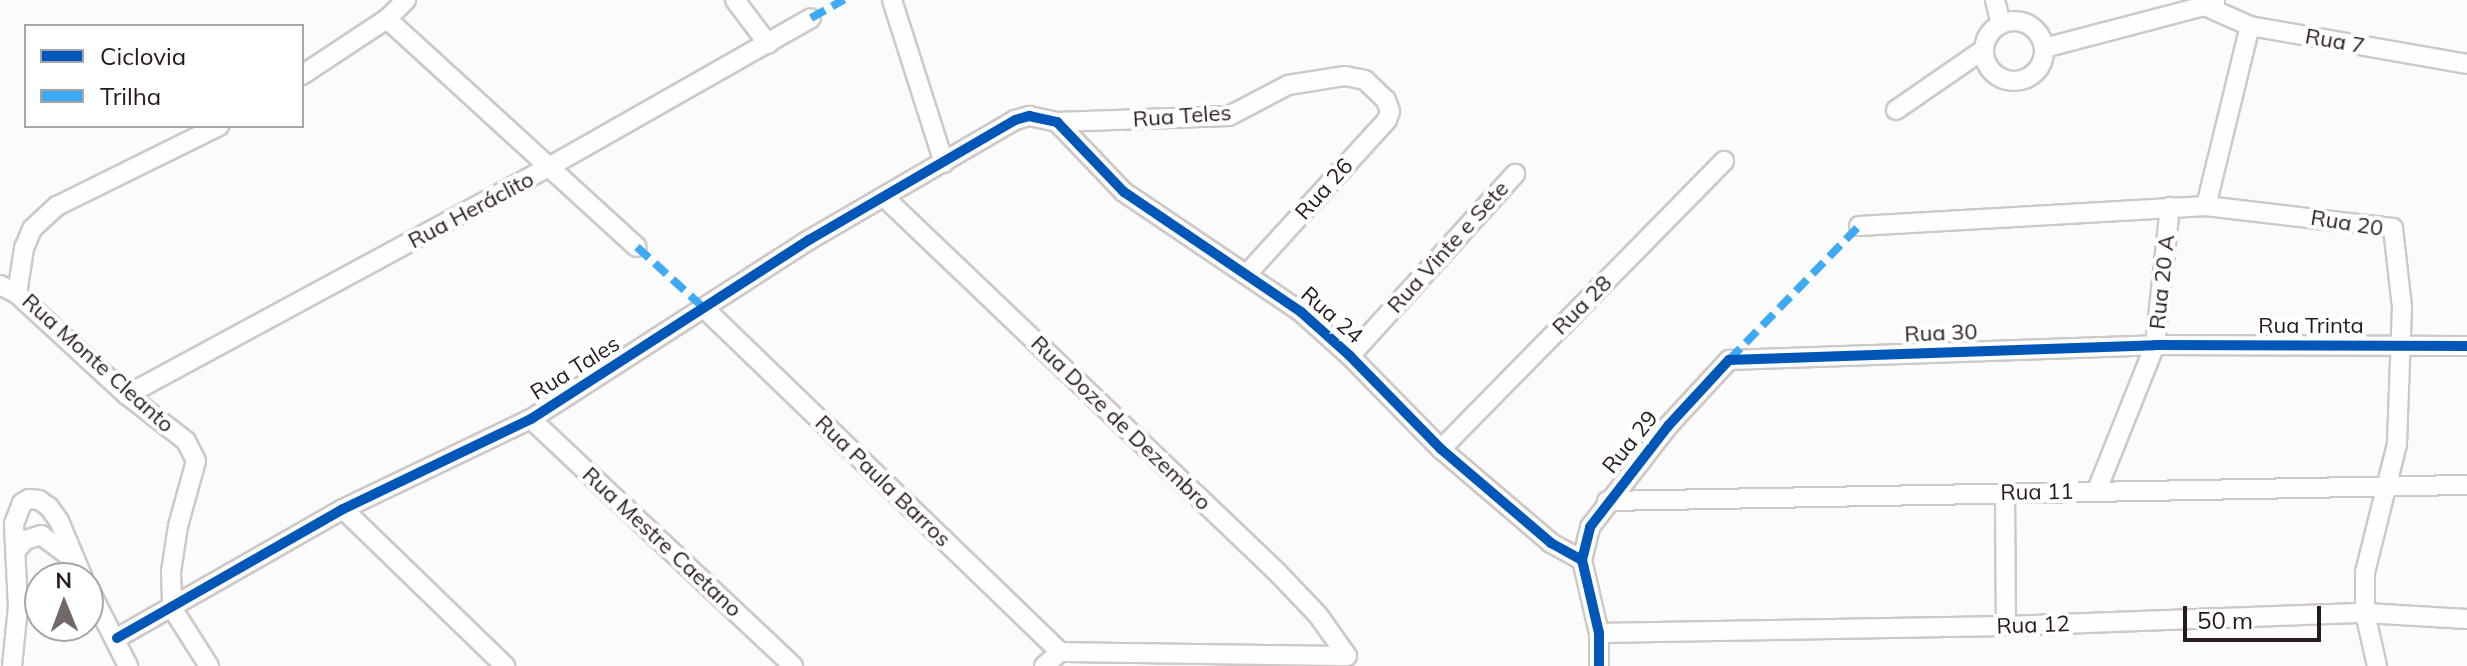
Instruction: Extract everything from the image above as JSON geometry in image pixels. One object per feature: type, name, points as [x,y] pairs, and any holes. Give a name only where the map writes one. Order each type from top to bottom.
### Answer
[{"type":"street","points":[[304,74],[387,19],[406,0]]},
{"type":"street","points":[[735,0],[768,44]]},
{"type":"street","points":[[892,0],[944,163]]},
{"type":"street","points":[[1995,0],[2001,24]]},
{"type":"street","points":[[2044,48],[2212,2]]},
{"type":"street","name":"Rua 7","points":[[2212,2],[2250,26],[2467,64]]},
{"type":"street","name":"Rua Heráclito","points":[[127,395],[549,167],[811,18]]},
{"type":"street","points":[[387,19],[637,247]]},
{"type":"street","points":[[2015,21],[2029,25],[2039,35],[2044,48],[2041,64],[2031,77],[2015,82],[1999,78],[1987,66],[1983,50],[1988,35],[2001,24],[2015,21]]},
{"type":"street","points":[[2206,206],[2250,26]]},
{"type":"street","points":[[1896,110],[1983,50]]},
{"type":"street","name":"Rua Teles","points":[[1050,119],[1229,116],[1288,85],[1345,76],[1365,80],[1386,100]]},
{"type":"street","name":"Rua 26","points":[[1247,274],[1387,120],[1390,111],[1386,100]]},
{"type":"street","name":"Rua Tales","points":[[117,638],[343,509],[531,419],[809,240],[1015,120],[1050,119]]},
{"type":"street","name":"Rua 24","points":[[1050,119],[1124,192],[1301,312],[1350,356],[1441,449],[1551,543],[1582,560]]},
{"type":"street","name":"Rua Monte Cleanto","points":[[172,608],[171,572],[178,526],[196,461],[186,441],[127,395],[17,294],[24,248],[32,229],[57,206],[215,128]]},
{"type":"street","name":"Rua 28","points":[[1441,449],[1724,161]]},
{"type":"street","name":"Rua Vinte e Sete","points":[[1350,356],[1515,174]]},
{"type":"street","name":"Rua Doze de Dezembro","points":[[884,197],[1277,572],[1318,615],[1344,661]]},
{"type":"street","name":"Rua 20","points":[[1859,226],[2206,206],[2393,228],[2402,307],[2397,444],[2365,572],[2365,613],[2377,666]]},
{"type":"street","name":"Rua 20 A","points":[[2097,490],[2155,345],[2170,207]]},
{"type":"street","points":[[0,285],[17,294]]},
{"type":"street","name":"Rua Paula Barros","points":[[705,309],[1060,652]]},
{"type":"street","name":"Rua Trinta","points":[[2155,345],[2467,346]]},
{"type":"street","name":"Rua 30","points":[[1729,360],[2155,345]]},
{"type":"street","name":"Rua 29","points":[[1582,560],[1590,527],[1607,501],[1668,426],[1729,360]]},
{"type":"street","name":"Rua Mestre Caetano","points":[[531,419],[793,666]]},
{"type":"street","name":"Rua 11","points":[[1607,501],[2467,485]]},
{"type":"street","points":[[2005,492],[2006,626]]},
{"type":"street","points":[[12,666],[18,607],[16,512],[29,499],[49,507],[59,521],[74,562]]},
{"type":"street","points":[[343,509],[505,666]]},
{"type":"street","points":[[16,551],[33,535],[51,540],[72,559]]},
{"type":"street","points":[[1582,560],[1599,633],[1599,666]]},
{"type":"street","points":[[172,608],[209,666]]},
{"type":"street","name":"Rua 12","points":[[1599,633],[2006,626],[2365,613],[2467,619]]},
{"type":"street","points":[[104,615],[128,666]]},
{"type":"street","points":[[1044,666],[1060,652],[1344,661]]},
{"type":"marked path","points":[[811,18],[844,0]]},
{"type":"marked path","points":[[1729,360],[1859,226]]},
{"type":"marked path","points":[[637,247],[705,309]]},
{"type":"cycle path","points":[[117,638],[343,509],[531,419],[809,240],[1015,120],[1029,116],[1057,122],[1124,192],[1301,312],[1350,356],[1441,449],[1551,543],[1582,560]]},
{"type":"cycle path","points":[[1599,666],[1599,633],[1582,560],[1590,527],[1668,426],[1729,360],[2155,345],[2467,346]]}]
